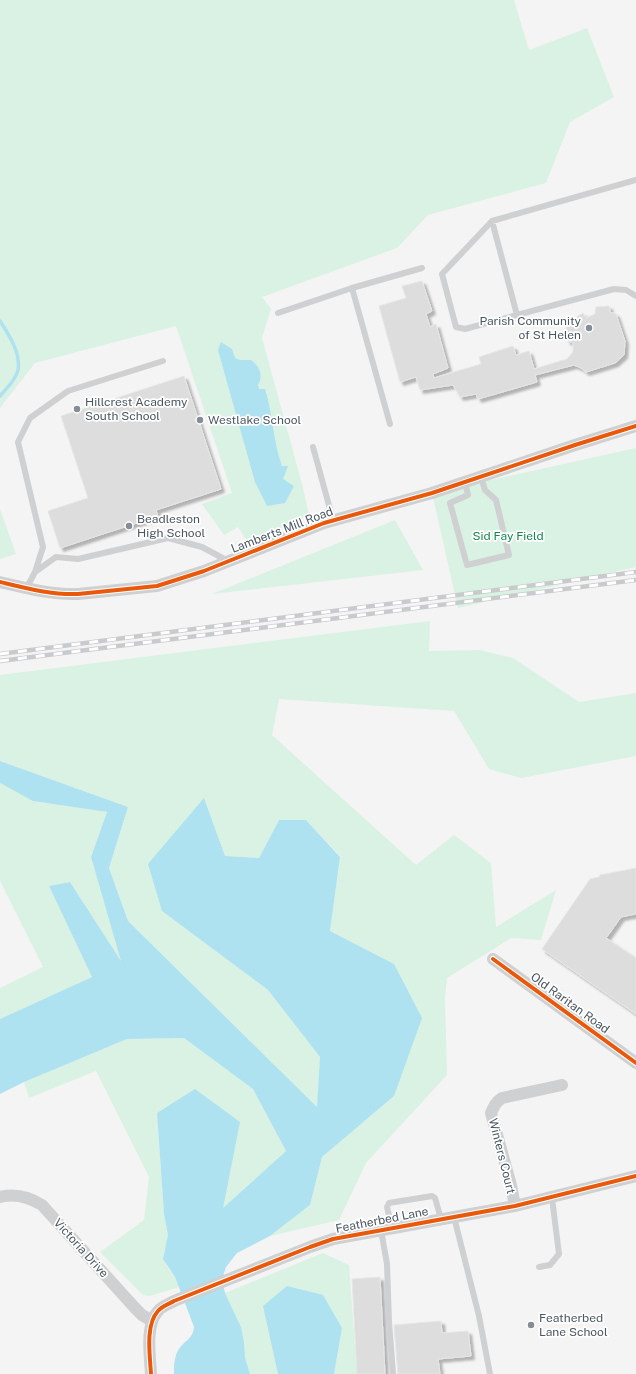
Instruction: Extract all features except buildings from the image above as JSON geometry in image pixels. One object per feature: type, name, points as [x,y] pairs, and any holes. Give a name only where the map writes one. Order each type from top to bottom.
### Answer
[{"type":"street","name":"Lamberts Mill Road","points":[[0,582],[66,595],[157,586],[204,571],[333,520],[432,493],[636,426]]},
{"type":"street","name":"Old Raritan Road","points":[[493,959],[636,1063]]},
{"type":"street","name":"Winters Court","points":[[515,1206],[511,1185],[491,1113],[493,1106],[502,1098],[562,1085]]},
{"type":"street","name":"Featherbed Lane","points":[[152,1321],[157,1311],[174,1301],[322,1242],[346,1236],[515,1206],[636,1176]]},
{"type":"street","name":"Victoria Drive","points":[[0,1197],[12,1195],[23,1196],[42,1205],[135,1308],[152,1321]]},
{"type":"street","points":[[151,1374],[150,1339],[152,1321]]},
{"type":"lane","points":[[636,180],[492,220],[442,274],[456,328],[465,329],[614,289],[626,290],[636,296]]},
{"type":"lane","points":[[492,220],[517,315]]},
{"type":"lane","points":[[278,313],[352,288],[422,268]]},
{"type":"lane","points":[[352,288],[390,424]]},
{"type":"lane","points":[[26,588],[34,572],[43,547],[18,442],[30,418],[68,391],[163,361]]},
{"type":"lane","points":[[313,447],[333,520]]},
{"type":"lane","points":[[465,482],[468,495],[450,503],[467,565],[509,555],[496,500],[486,490],[482,477]]},
{"type":"lane","points":[[34,572],[56,557],[78,559],[168,538],[202,547],[228,561]]},
{"type":"lane","points":[[393,1374],[389,1322],[386,1229],[387,1207],[389,1203],[432,1196],[435,1198],[441,1219]]},
{"type":"lane","points":[[539,1267],[550,1265],[559,1254],[552,1198]]},
{"type":"lane","points":[[454,1217],[479,1316],[490,1374]]},
{"type":"green space","points":[[0,0],[514,0],[529,50],[587,28],[614,97],[570,122],[546,183],[428,215],[397,248],[262,297],[271,309],[262,338],[309,515],[248,543],[238,527],[224,535],[202,504],[232,493],[176,326],[35,363],[0,408]]},
{"type":"green space","name":"Sid Fay Field","points":[[636,448],[636,567],[458,608],[432,493]]},
{"type":"green space","points":[[0,509],[16,554],[0,559]]},
{"type":"green space","points":[[395,520],[423,570],[212,594]]},
{"type":"green space","points":[[430,621],[429,651],[480,650],[513,658],[579,702],[636,693],[636,756],[521,778],[489,769],[454,711],[279,699],[272,735],[416,865],[454,835],[491,863],[496,927],[556,890],[541,940],[511,938],[447,978],[445,998],[447,1075],[366,1163],[339,1220],[270,1236],[310,1205],[322,1157],[394,1096],[394,964],[330,931],[340,856],[306,820],[279,820],[259,858],[225,856],[204,798],[162,911],[268,990],[320,1057],[318,1108],[128,921],[109,868],[128,807],[0,761],[0,675]]},
{"type":"green space","points":[[0,783],[34,801],[107,812],[91,857],[122,963],[70,882],[49,886],[92,977],[0,1019],[0,988],[43,967],[0,881]]},
{"type":"green space","points":[[184,1038],[253,1089],[286,1151],[222,1209],[157,1113],[164,1214],[168,1235],[164,1253],[167,1266],[175,1277],[179,1287],[150,1296],[143,1295],[100,1252],[144,1220],[149,1177],[96,1071],[29,1098],[24,1082],[127,1039]]},
{"type":"green space","points":[[323,1253],[349,1265],[357,1374],[334,1374],[342,1328],[277,1370],[278,1374],[250,1374],[245,1357],[241,1327],[225,1293]]},
{"type":"water","points":[[221,342],[232,349],[235,358],[240,360],[251,360],[260,371],[261,378],[258,385],[259,389],[265,389],[279,457],[282,466],[288,466],[283,479],[294,486],[285,503],[267,506],[255,482],[218,350]]},
{"type":"water","points":[[0,761],[128,807],[109,868],[128,921],[317,1107],[320,1057],[268,990],[162,911],[148,864],[204,798],[225,856],[259,858],[279,820],[306,820],[340,857],[330,931],[394,964],[422,1018],[394,1096],[322,1157],[310,1205],[270,1236],[237,1253],[226,1267],[222,1279],[225,1293],[241,1327],[245,1357],[250,1374],[174,1374],[177,1352],[190,1337],[194,1327],[175,1277],[163,1259],[168,1235],[164,1214],[157,1113],[195,1089],[240,1122],[223,1208],[286,1151],[253,1089],[184,1038],[127,1039],[24,1082],[0,1094],[0,1019],[92,977],[49,886],[70,882],[121,961],[91,857],[107,812],[33,801],[0,783]]},
{"type":"water","points":[[287,1286],[323,1295],[342,1328],[334,1374],[278,1374],[263,1306]]},
{"type":"waterway","points":[[0,321],[14,344],[18,357],[17,374],[0,396]]},
{"type":"railway","points":[[0,654],[636,572]]},
{"type":"railway","points":[[0,661],[636,580]]},
{"type":"cycle path","points":[[0,582],[38,591],[68,594],[157,586],[204,571],[324,523],[432,493],[636,426]]},
{"type":"cycle path","points":[[493,959],[636,1063]]},
{"type":"cycle path","points":[[151,1374],[149,1350],[151,1324],[160,1309],[174,1301],[333,1239],[515,1206],[636,1176]]},
{"type":"place","name":"Parish Community of St Helen","points":[[589,328]]},
{"type":"place","name":"Hillcrest Academy South School","points":[[77,409]]},
{"type":"place","name":"Westlake School","points":[[200,420]]},
{"type":"place","name":"Beadleston High School","points":[[129,526]]},
{"type":"place","name":"Featherbed Lane School","points":[[531,1325]]}]
